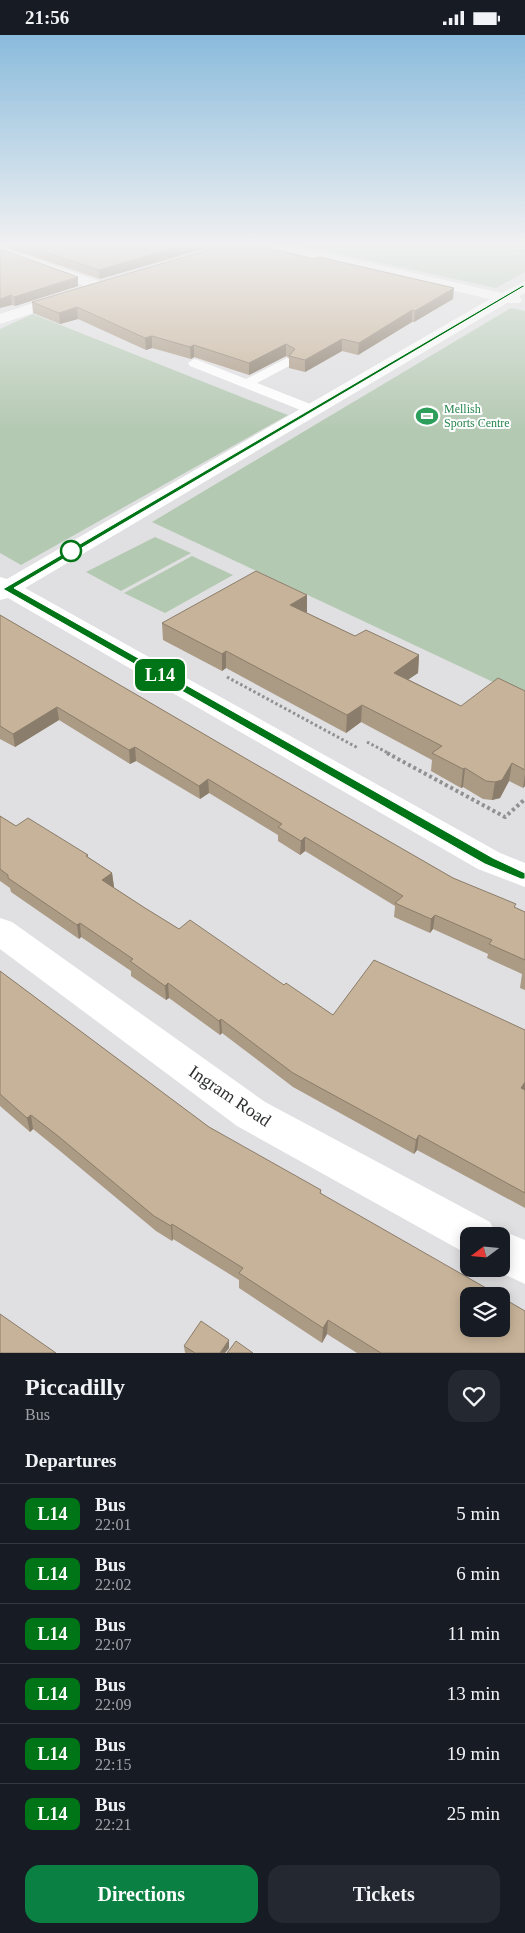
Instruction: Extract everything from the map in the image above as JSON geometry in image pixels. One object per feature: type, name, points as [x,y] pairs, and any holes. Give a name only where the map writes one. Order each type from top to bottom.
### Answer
[{"type":"street","points":[[0,319],[31,308]]},
{"type":"street","points":[[3,588],[488,308]]},
{"type":"street","points":[[3,588],[489,861],[525,876]]},
{"type":"street","name":"Ingram Road","points":[[0,931],[252,1114],[460,1228]]},
{"type":"street","points":[[510,1256],[525,1263]]},
{"type":"lane","points":[[246,384],[287,362]]},
{"type":"lane","points":[[194,363],[312,410]]},
{"type":"path","points":[[227,677],[358,748]]},
{"type":"path","points":[[366,742],[504,817],[525,799]]},
{"type":"green space","name":"Mellish Sports Centre","points":[[511,308],[525,311],[525,697],[152,522]]},
{"type":"green space","points":[[33,314],[288,415],[21,565],[0,553],[0,329]]},
{"type":"green space","points":[[155,537],[191,553],[121,591],[86,572]]},
{"type":"green space","points":[[192,556],[233,575],[165,613],[124,593]]},
{"type":"building","points":[[46,308],[75,308],[59,313]]},
{"type":"building","points":[[78,308],[421,308],[415,311],[412,310],[359,343],[342,339],[305,360],[289,356],[295,349],[286,344],[249,363],[194,345],[190,347],[152,336],[145,338]]},
{"type":"building","points":[[256,571],[307,595],[290,605],[355,636],[366,630],[419,655],[394,673],[461,706],[498,678],[525,691],[525,770],[512,763],[502,780],[495,782],[486,781],[465,768],[463,769],[432,753],[442,746],[362,705],[347,715],[226,651],[222,654],[162,623]]},
{"type":"building","points":[[0,615],[453,878],[516,904],[514,907],[525,912],[525,960],[489,944],[492,940],[435,915],[431,919],[395,903],[403,896],[305,837],[301,841],[278,827],[282,824],[208,779],[199,786],[135,747],[129,750],[57,707],[13,734],[0,726]]},
{"type":"building","points":[[0,816],[16,826],[28,818],[88,855],[86,856],[112,873],[102,880],[145,908],[179,929],[190,920],[284,985],[286,983],[333,1015],[374,960],[525,1030],[525,1082],[521,1088],[525,1090],[525,1193],[419,1135],[416,1140],[293,1073],[221,1019],[219,1021],[168,983],[165,986],[130,961],[133,959],[80,923],[77,925],[8,878],[8,875],[0,869]]},
{"type":"building","points":[[0,971],[209,1127],[321,1190],[320,1193],[460,1273],[460,1277],[467,1277],[484,1287],[460,1287],[460,1337],[510,1337],[510,1302],[525,1311],[525,1353],[381,1353],[328,1320],[323,1328],[239,1273],[243,1268],[172,1224],[171,1226],[154,1216],[58,1136],[31,1115],[27,1118],[0,1094]]},
{"type":"building","points":[[0,1314],[56,1353],[0,1353]]},
{"type":"building","points":[[201,1321],[229,1340],[220,1353],[195,1353],[184,1346]]},
{"type":"building","points":[[236,1341],[253,1353],[227,1353]]},
{"type":"bus line","name":"L14","points":[[488,308],[8,589],[489,861],[525,876]]},
{"type":"place","name":"Mellish Sports Centre","points":[[427,416]]}]
